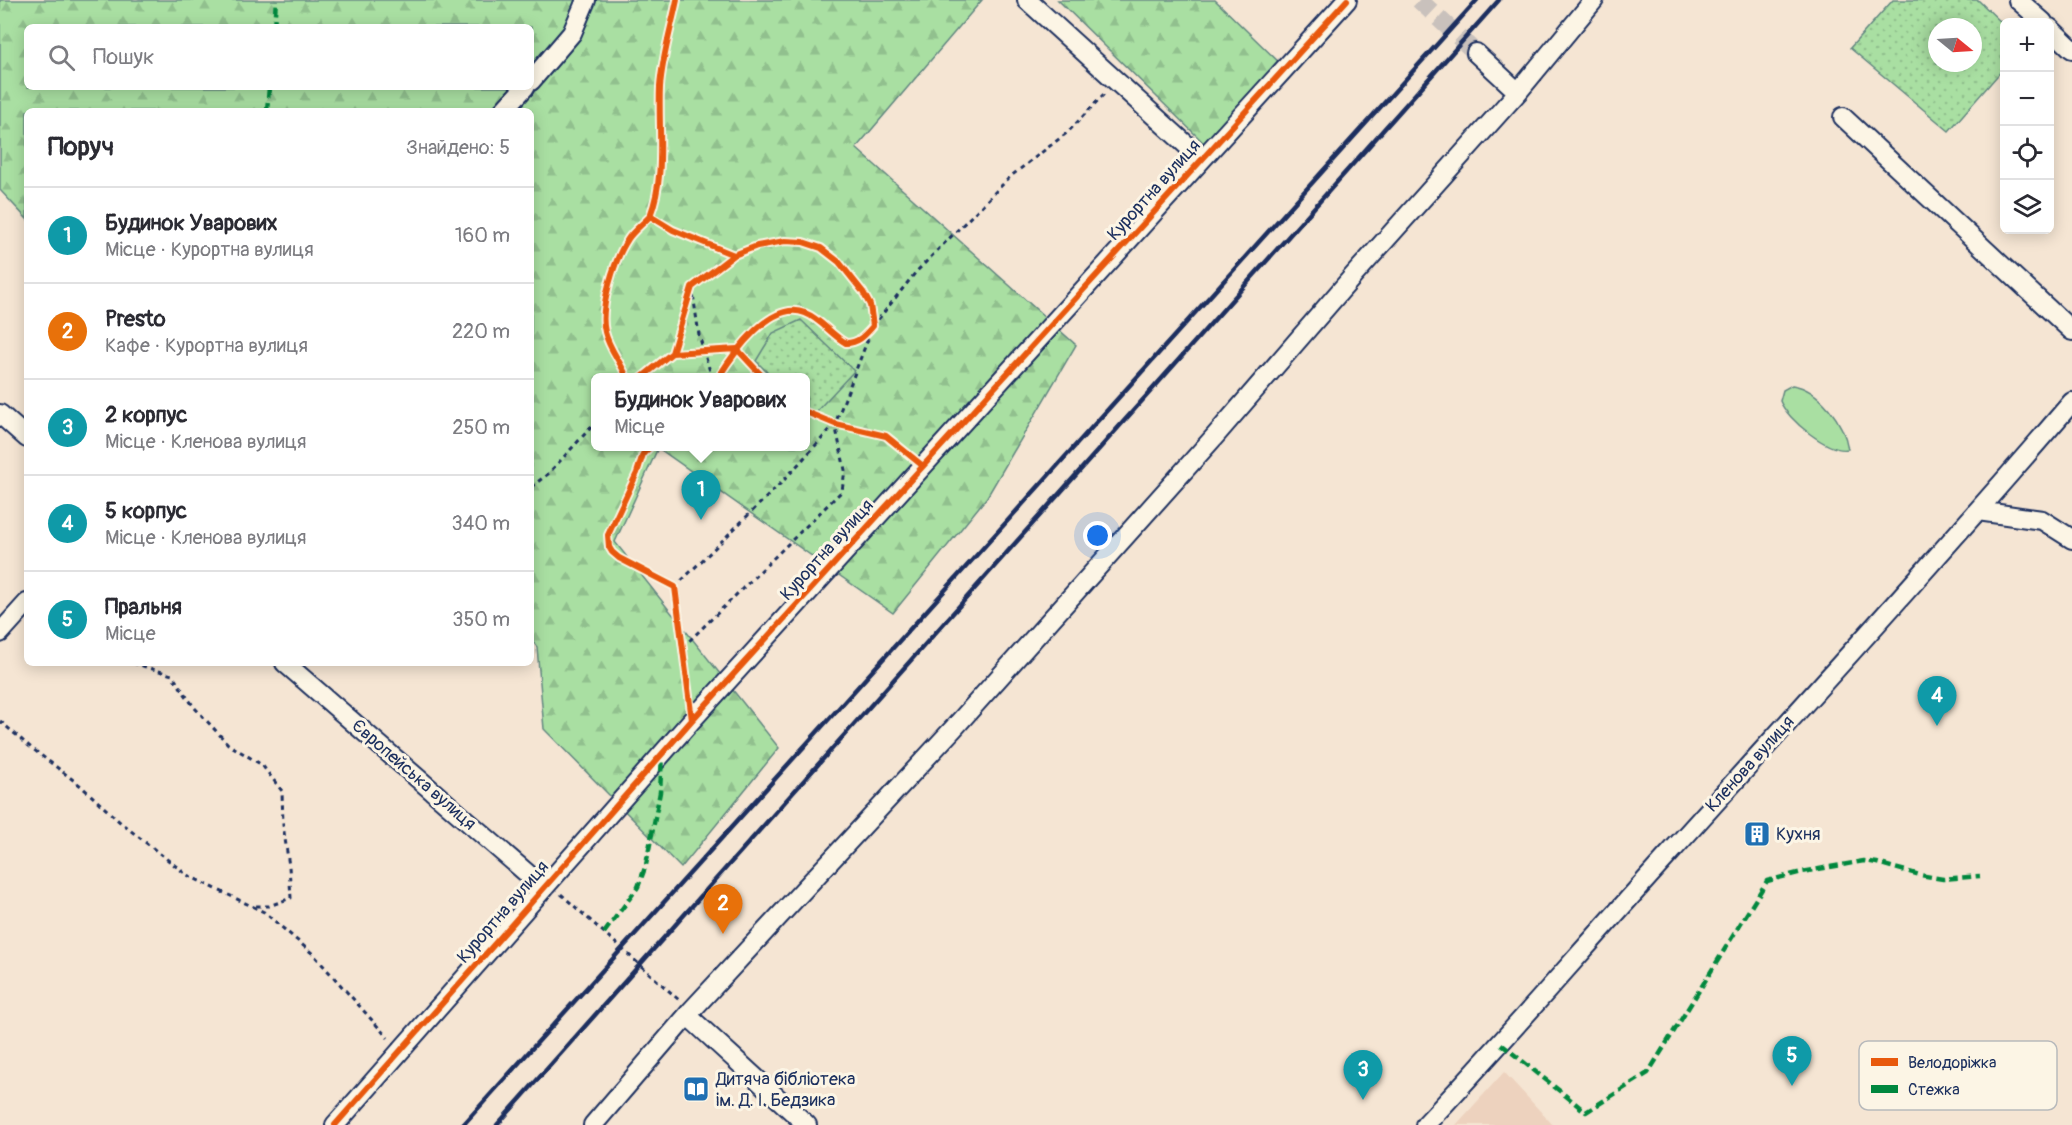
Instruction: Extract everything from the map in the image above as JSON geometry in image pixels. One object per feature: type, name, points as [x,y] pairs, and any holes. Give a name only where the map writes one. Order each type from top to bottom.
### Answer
[{"type":"street","points":[[534,77],[572,33],[586,0]]},
{"type":"street","points":[[1027,0],[1202,159]]},
{"type":"street","name":"Курортна вулиця","points":[[335,1125],[692,720],[1347,0]]},
{"type":"street","points":[[593,1125],[690,1013],[953,729],[1215,436],[1355,274],[1518,92],[1594,0]]},
{"type":"street","points":[[2018,0],[2038,18]]},
{"type":"street","points":[[2054,33],[2072,49]]},
{"type":"street","points":[[1476,53],[1518,92]]},
{"type":"street","points":[[506,108],[522,90]]},
{"type":"street","points":[[1843,117],[2072,331]]},
{"type":"street","name":"Кленова вулиця","points":[[1425,1125],[1501,1044],[1622,906],[1978,512],[2072,402]]},
{"type":"street","points":[[0,414],[24,435]]},
{"type":"street","points":[[1978,512],[2042,520],[2072,539]]},
{"type":"street","points":[[0,633],[24,606]]},
{"type":"street","name":"Європейська вулиця","points":[[289,666],[547,885]]},
{"type":"street","points":[[690,1013],[807,1125]]},
{"type":"path","points":[[860,340],[937,249],[1011,176],[1079,122],[1115,81]]},
{"type":"path","points":[[686,309],[692,288],[701,281]]},
{"type":"path","points":[[692,288],[695,318],[710,373]]},
{"type":"path","points":[[675,587],[785,478],[835,424],[873,326],[873,317]]},
{"type":"path","points":[[693,352],[714,350]]},
{"type":"path","points":[[825,421],[843,426]]},
{"type":"path","points":[[683,647],[838,497],[845,485],[845,470],[835,424]]},
{"type":"path","points":[[534,486],[548,474],[591,427]]},
{"type":"path","points":[[669,583],[675,587],[676,596]]},
{"type":"path","points":[[681,636],[684,658]]},
{"type":"path","points":[[143,666],[172,675],[194,707],[228,744],[262,765],[282,791],[283,825],[291,898],[269,906],[251,906]]},
{"type":"path","points":[[0,721],[28,746],[81,786],[121,823],[188,875],[264,912],[314,954],[400,1051]]},
{"type":"path","points":[[547,885],[690,1013]]},
{"type":"shaded area","points":[[1504,1072],[1553,1125],[1456,1125]]},
{"type":"green space","points":[[0,0],[982,0],[856,148],[1076,345],[987,497],[893,613],[662,451],[810,451],[810,373],[591,373],[591,451],[657,451],[615,542],[779,748],[681,868],[544,729],[537,647],[534,643],[534,108],[24,108],[24,216],[0,190]]},
{"type":"green space","points":[[1058,0],[1215,0],[1285,68],[1207,146]]},
{"type":"green space","points":[[1893,0],[1978,0],[2000,21],[2000,73],[1949,131],[1850,48]]},
{"type":"green space","points":[[801,320],[854,371],[812,416],[810,414],[810,373],[768,373],[756,361],[773,333]]},
{"type":"green space","points":[[1792,385],[1812,393],[1829,409],[1846,439],[1848,449],[1830,446],[1809,433],[1791,417],[1780,401],[1783,390]]},
{"type":"tunnel","points":[[1419,0],[1476,53]]},
{"type":"railway","points":[[463,1125],[1477,0]]},
{"type":"railway","points":[[497,1125],[1499,0]]},
{"type":"marked path","points":[[274,24],[276,0]]},
{"type":"marked path","points":[[267,108],[269,90]]},
{"type":"marked path","points":[[604,933],[638,887],[646,865],[660,792],[662,755]]},
{"type":"marked path","points":[[1501,1044],[1586,1112],[1648,1073],[1767,881],[1864,861],[1943,879],[1980,876]]},
{"type":"cycle path","points":[[677,0],[661,76],[660,169],[650,216],[673,230],[734,255]]},
{"type":"cycle path","points":[[335,1125],[692,720],[1347,0]]},
{"type":"cycle path","points":[[625,373],[605,332],[604,310],[609,284],[623,248],[630,236],[650,216]]},
{"type":"cycle path","points":[[647,373],[672,353],[692,287],[734,255],[757,246],[785,241],[803,242],[821,248],[839,262],[863,292],[870,305],[873,326],[861,338],[851,343],[841,340],[816,319],[805,313],[792,311],[779,314],[754,331],[721,373]]},
{"type":"cycle path","points":[[672,353],[737,349],[759,373]]},
{"type":"cycle path","points":[[810,414],[835,424],[886,436],[923,466]]},
{"type":"cycle path","points":[[646,451],[608,535],[609,547],[619,558],[675,587],[692,720]]},
{"type":"place","name":"Будинок Уварових","points":[[701,520]]},
{"type":"place","name":"5 корпус","points":[[1937,726]]},
{"type":"place","name":"Кухня","points":[[1757,834]]},
{"type":"place","name":"Presto","points":[[723,934]]},
{"type":"place","name":"Пральня","points":[[1792,1086]]},
{"type":"place","name":"Дитяча бібліотека ім. Д. І. Бедзика","points":[[696,1089]]},
{"type":"place","name":"2 корпус","points":[[1363,1100]]}]
